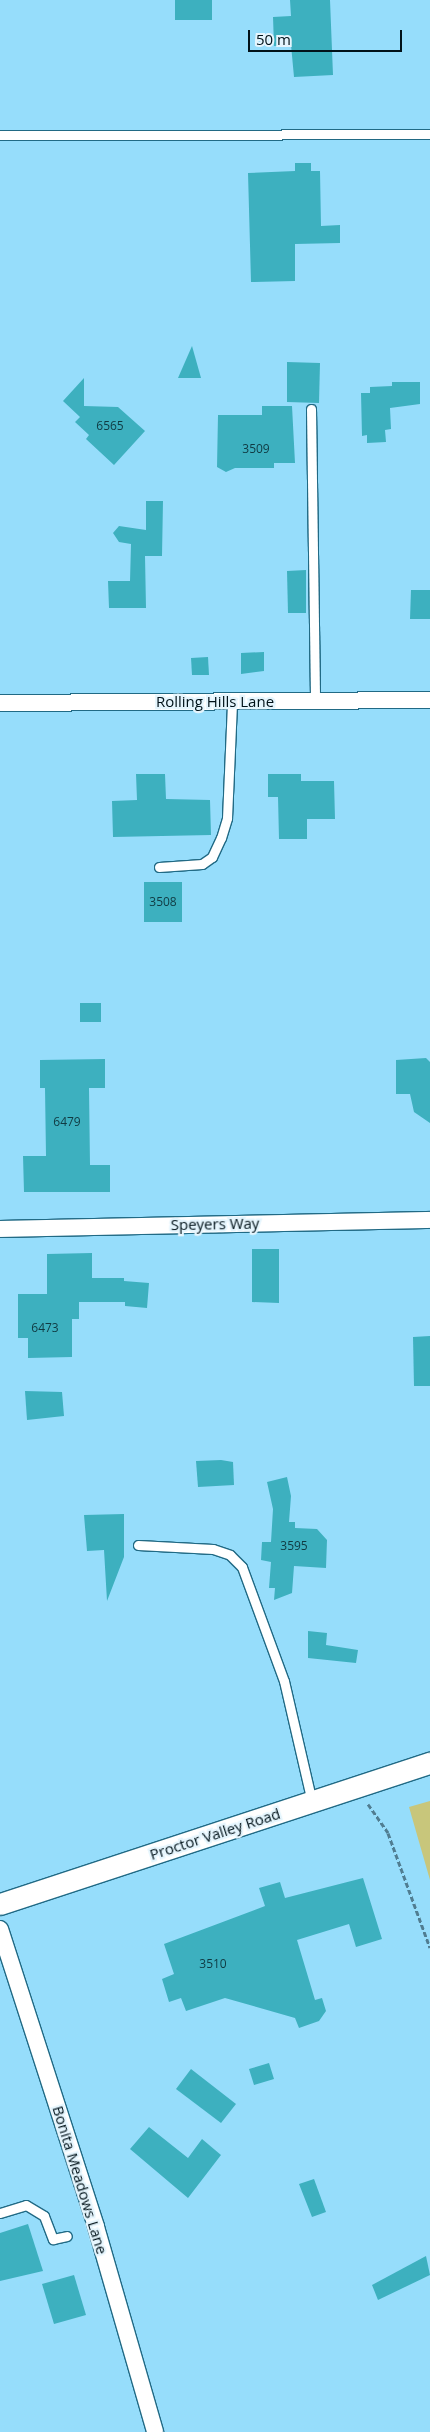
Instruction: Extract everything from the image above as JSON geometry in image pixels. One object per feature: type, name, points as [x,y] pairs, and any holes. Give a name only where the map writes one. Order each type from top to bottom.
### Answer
[{"type":"street","name":"Rolling Hills Lane","points":[[0,703],[430,700]]},
{"type":"street","name":"Speyers Way","points":[[0,1229],[430,1220]]},
{"type":"street","name":"Proctor Valley Road","points":[[0,1904],[430,1763]]},
{"type":"street","name":"Bonita Meadows Lane","points":[[0,1929],[96,2227],[155,2432]]},
{"type":"lane","points":[[0,135],[430,134]]},
{"type":"lane","points":[[311,409],[315,701]]},
{"type":"lane","points":[[159,867],[202,864],[212,857],[221,838],[227,818],[232,702]]},
{"type":"lane","points":[[138,1545],[213,1549],[230,1555],[242,1567],[284,1681],[312,1802]]},
{"type":"lane","points":[[0,2212],[26,2205],[44,2216],[53,2239],[67,2236]]},
{"type":"path","points":[[356,1787],[388,1833],[430,1948]]},
{"type":"shaded area","points":[[430,1801],[430,1880],[409,1807]]},
{"type":"building","points":[[175,0],[212,0],[212,20],[175,20]]},
{"type":"building","points":[[290,0],[330,0],[333,75],[294,77],[291,45],[274,46],[273,17],[291,16]]},
{"type":"building","points":[[295,163],[311,163],[311,171],[320,171],[321,226],[340,225],[340,243],[295,244],[295,281],[251,282],[248,173],[295,171]]},
{"type":"building","points":[[192,346],[201,378],[178,378]]},
{"type":"building","points":[[287,362],[320,363],[319,403],[287,402]]},
{"type":"building","points":[[84,378],[84,406],[118,407],[145,431],[114,465],[86,439],[89,435],[75,422],[80,417],[63,401]]},
{"type":"building","points":[[392,382],[420,382],[420,404],[390,408],[391,429],[385,430],[386,442],[367,443],[367,435],[362,436],[361,393],[370,393],[370,387],[392,386]]},
{"type":"building","points":[[262,406],[292,406],[295,463],[274,463],[274,468],[235,468],[226,472],[217,467],[218,415],[262,415]]},
{"type":"building","points":[[146,501],[163,501],[162,556],[145,556],[146,608],[109,608],[108,581],[130,581],[131,544],[119,542],[113,533],[119,526],[146,530]]},
{"type":"building","points":[[306,570],[306,613],[288,613],[287,571]]},
{"type":"building","points":[[411,590],[430,590],[430,619],[410,619]]},
{"type":"building","points":[[264,652],[264,671],[241,674],[241,653]]},
{"type":"building","points":[[208,657],[209,675],[192,675],[191,658]]},
{"type":"building","points":[[136,774],[165,774],[166,799],[210,800],[211,835],[113,837],[112,801],[137,800]]},
{"type":"building","points":[[268,774],[301,774],[301,781],[334,781],[335,819],[307,819],[307,839],[279,839],[278,797],[268,797]]},
{"type":"building","points":[[144,882],[182,882],[182,922],[144,922]]},
{"type":"building","points":[[80,1003],[101,1003],[101,1022],[80,1022]]},
{"type":"building","points":[[426,1058],[430,1062],[430,1123],[414,1112],[410,1094],[396,1094],[396,1060]]},
{"type":"building","points":[[105,1059],[105,1088],[89,1088],[90,1165],[110,1165],[110,1192],[24,1192],[23,1156],[46,1156],[45,1088],[40,1088],[40,1060]]},
{"type":"building","points":[[252,1249],[279,1249],[279,1303],[252,1302]]},
{"type":"building","points":[[92,1253],[92,1278],[124,1278],[124,1281],[149,1283],[147,1308],[125,1306],[125,1302],[79,1302],[79,1319],[72,1319],[72,1357],[28,1358],[28,1338],[18,1338],[18,1294],[47,1294],[47,1254]]},
{"type":"building","points":[[430,1336],[430,1386],[414,1386],[413,1337]]},
{"type":"building","points":[[25,1391],[62,1392],[64,1416],[27,1420]]},
{"type":"building","points":[[221,1460],[233,1462],[234,1485],[198,1487],[196,1461]]},
{"type":"building","points":[[287,1477],[291,1496],[289,1522],[295,1522],[295,1528],[317,1529],[327,1540],[326,1568],[294,1566],[292,1593],[274,1600],[275,1588],[269,1588],[271,1562],[261,1560],[262,1542],[271,1542],[273,1509],[267,1482]]},
{"type":"building","points":[[124,1514],[124,1557],[107,1601],[104,1550],[87,1551],[84,1515]]},
{"type":"building","points":[[308,1631],[327,1633],[326,1645],[358,1650],[356,1663],[308,1658]]},
{"type":"building","points":[[363,1878],[382,1939],[356,1947],[349,1924],[297,1940],[315,2000],[322,1998],[326,2011],[319,2021],[299,2028],[295,2018],[225,1998],[186,2011],[181,1998],[169,2002],[162,1979],[174,1974],[164,1944],[265,1906],[259,1888],[280,1882],[285,1898]]},
{"type":"building","points":[[269,2063],[274,2079],[254,2085],[249,2069]]},
{"type":"building","points":[[191,2069],[236,2104],[221,2123],[176,2089]]},
{"type":"building","points":[[149,2127],[188,2158],[202,2139],[221,2155],[188,2198],[130,2149]]},
{"type":"building","points":[[314,2179],[326,2212],[312,2217],[299,2184]]},
{"type":"building","points":[[28,2224],[43,2271],[0,2281],[0,2233]]},
{"type":"building","points":[[426,2256],[430,2275],[378,2300],[372,2285]]},
{"type":"building","points":[[74,2275],[86,2315],[54,2324],[42,2284]]}]
